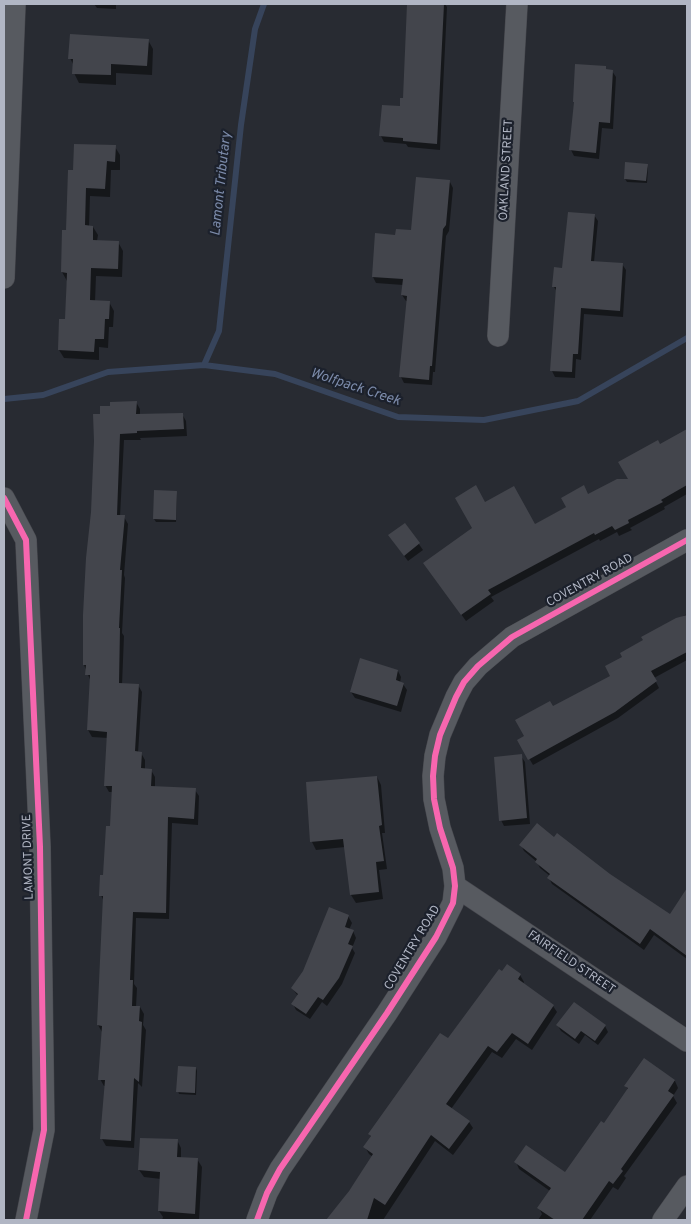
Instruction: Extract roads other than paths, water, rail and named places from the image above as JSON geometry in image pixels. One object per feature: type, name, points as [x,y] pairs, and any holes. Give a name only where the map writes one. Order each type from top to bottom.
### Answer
[{"type":"street","points":[[4,278],[15,4]]},
{"type":"street","name":"OAKLAND STREET","points":[[498,336],[517,4]]},
{"type":"street","name":"LAMONT DRIVE","points":[[4,498],[26,540],[40,847],[44,1130],[26,1220]]},
{"type":"street","name":"COVENTRY ROAD","points":[[257,1220],[266,1193],[280,1170],[387,1013],[436,937],[453,904],[455,886],[434,800],[433,776],[440,735],[464,682],[478,666],[512,637],[687,540]]},
{"type":"street","name":"FAIRFIELD STREET","points":[[455,886],[687,1041]]},
{"type":"street","points":[[663,1220],[687,1186]]},
{"type":"waterway","name":"Lamont Tributary","points":[[204,365],[219,331],[241,125],[255,29],[264,4]]},
{"type":"waterway","name":"Wolfpack Creek","points":[[4,399],[43,395],[108,372],[204,365],[275,374],[398,417],[484,420],[578,401],[687,338]]}]
